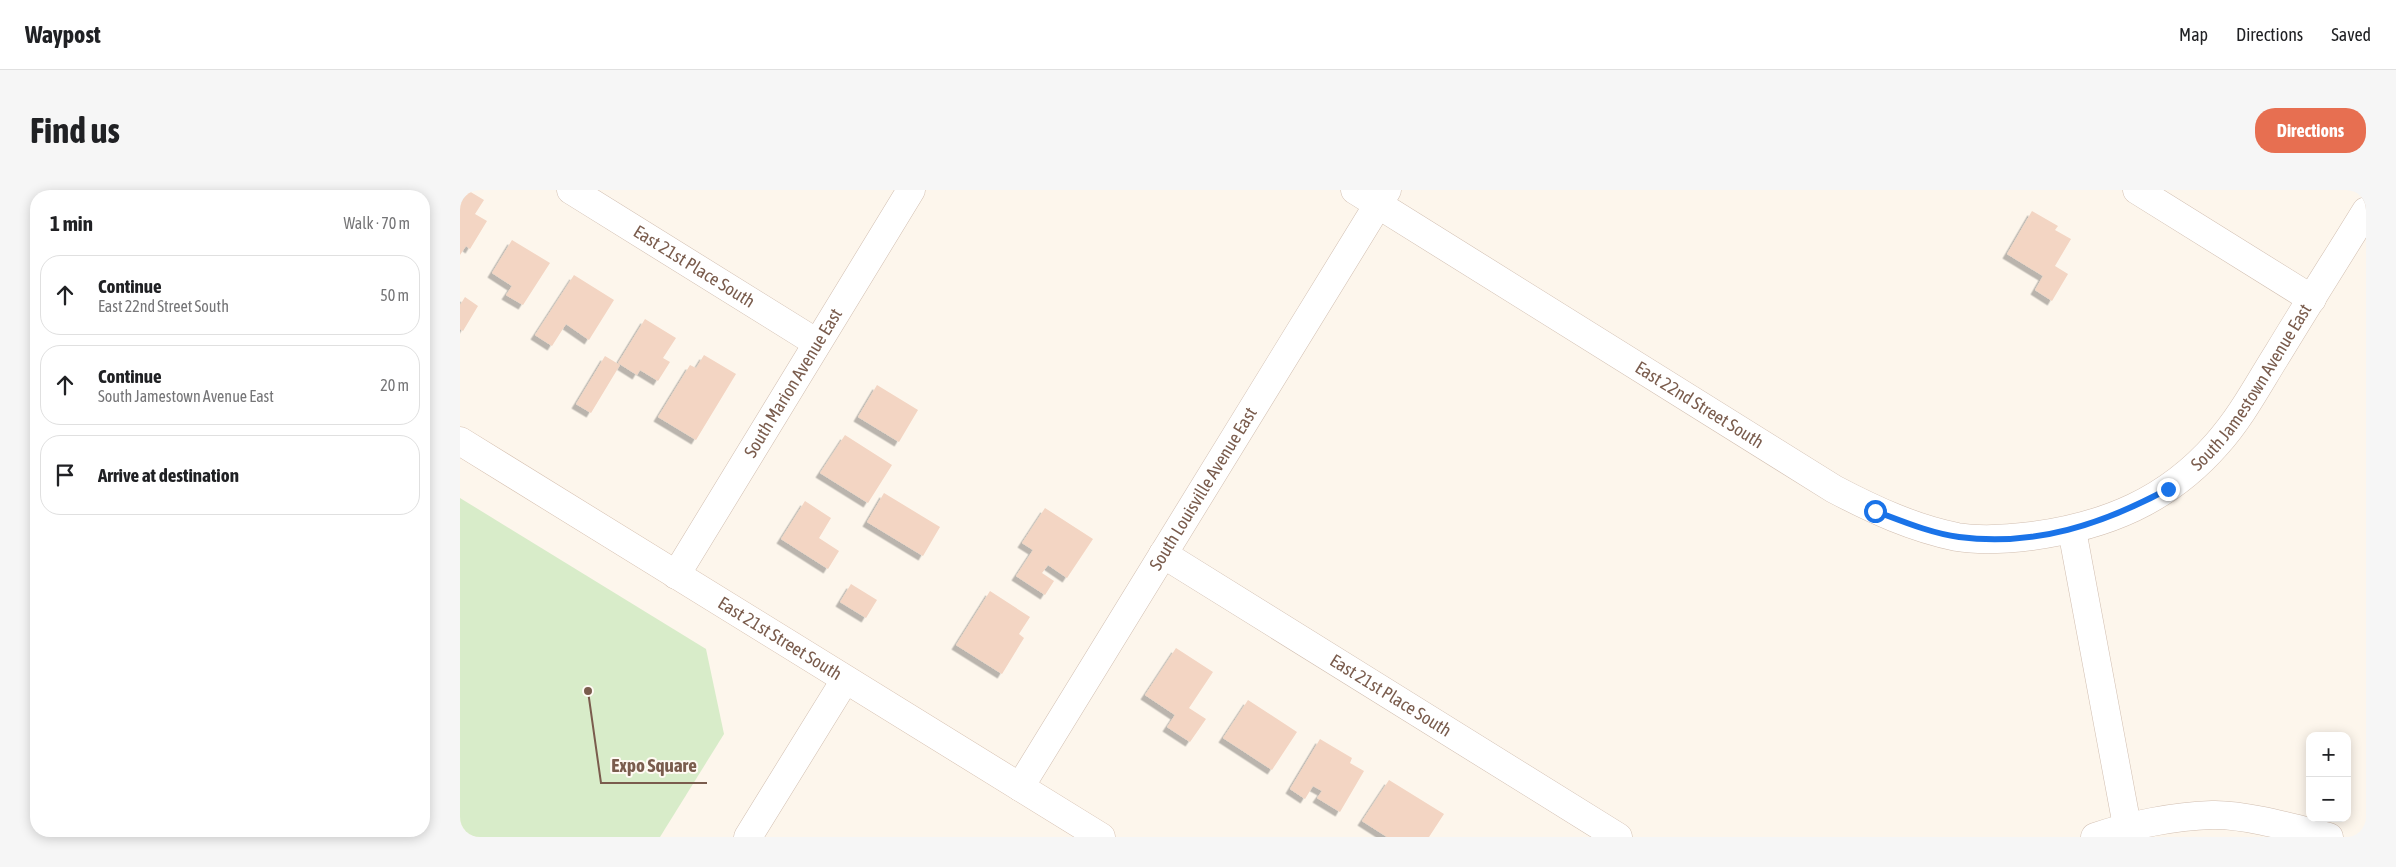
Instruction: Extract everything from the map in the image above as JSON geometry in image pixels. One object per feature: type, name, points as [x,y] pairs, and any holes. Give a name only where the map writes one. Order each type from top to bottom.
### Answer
[{"type":"street","name":"East 21st Place South","points":[[571,190],[817,343]]},
{"type":"street","name":"South Marion Avenue East","points":[[676,575],[911,190]]},
{"type":"street","name":"East 22nd Street South","points":[[1355,190],[1383,197],[1826,484],[1875,511],[1916,526],[1959,537],[2004,540],[2072,530]]},
{"type":"street","points":[[2137,190],[2312,299]]},
{"type":"street","name":"South Louisville Avenue East","points":[[1020,787],[1383,197]]},
{"type":"street","name":"South Jamestown Avenue East","points":[[2072,530],[2106,519],[2168,489],[2217,444],[2243,410],[2366,211]]},
{"type":"street","name":"East 21st Street South","points":[[460,441],[1101,837]]},
{"type":"street","points":[[2072,530],[2127,826]]},
{"type":"street","name":"East 21st Place South","points":[[1162,554],[1618,837]]},
{"type":"street","points":[[748,837],[845,680]]},
{"type":"street","points":[[2095,837],[2127,826],[2213,814],[2296,828],[2329,837]]},
{"type":"green space","points":[[460,498],[706,649],[724,734],[660,837],[460,837]]},
{"type":"building","points":[[469,191],[484,200],[475,214],[487,221],[470,249],[466,246],[460,255],[460,204]]},
{"type":"building","points":[[2032,211],[2058,226],[2055,230],[2071,239],[2055,266],[2068,274],[2052,301],[2035,290],[2043,276],[2007,254]]},
{"type":"building","points":[[512,240],[550,263],[523,305],[506,295],[512,286],[492,273]]},
{"type":"building","points":[[574,275],[614,300],[589,340],[566,324],[552,346],[535,335]]},
{"type":"building","points":[[465,297],[478,306],[463,331],[460,329],[460,305]]},
{"type":"building","points":[[645,319],[676,338],[663,358],[670,362],[658,381],[640,370],[637,375],[618,363]]},
{"type":"building","points":[[704,355],[736,374],[696,440],[658,417],[690,365],[696,368]]},
{"type":"building","points":[[605,356],[620,365],[591,413],[576,404]]},
{"type":"building","points":[[877,385],[918,410],[899,442],[858,417]]},
{"type":"building","points":[[845,435],[892,465],[868,503],[820,473]]},
{"type":"building","points":[[884,493],[940,527],[923,556],[867,522]]},
{"type":"building","points":[[805,501],[831,518],[819,538],[839,551],[828,569],[781,539]]},
{"type":"building","points":[[1045,508],[1093,539],[1067,578],[1048,565],[1042,573],[1054,581],[1045,595],[1016,576],[1033,550],[1022,543]]},
{"type":"building","points":[[851,584],[877,600],[866,618],[840,602]]},
{"type":"building","points":[[990,591],[1030,617],[1019,634],[1024,638],[1002,674],[956,645]]},
{"type":"building","points":[[1176,648],[1213,672],[1189,708],[1206,719],[1190,742],[1167,727],[1175,715],[1145,695]]},
{"type":"building","points":[[1248,700],[1297,732],[1272,770],[1223,738]]},
{"type":"building","points":[[1320,739],[1352,758],[1350,763],[1364,771],[1340,812],[1317,798],[1322,791],[1313,786],[1305,799],[1290,789]]},
{"type":"building","points":[[1389,780],[1444,814],[1429,837],[1387,837],[1362,821]]},
{"type":"place","name":"Expo Square","points":[[588,691]]},
{"type":"route","points":[[1875,511],[1916,526],[1959,537],[2004,540],[2072,530],[2106,519],[2168,489]]}]
